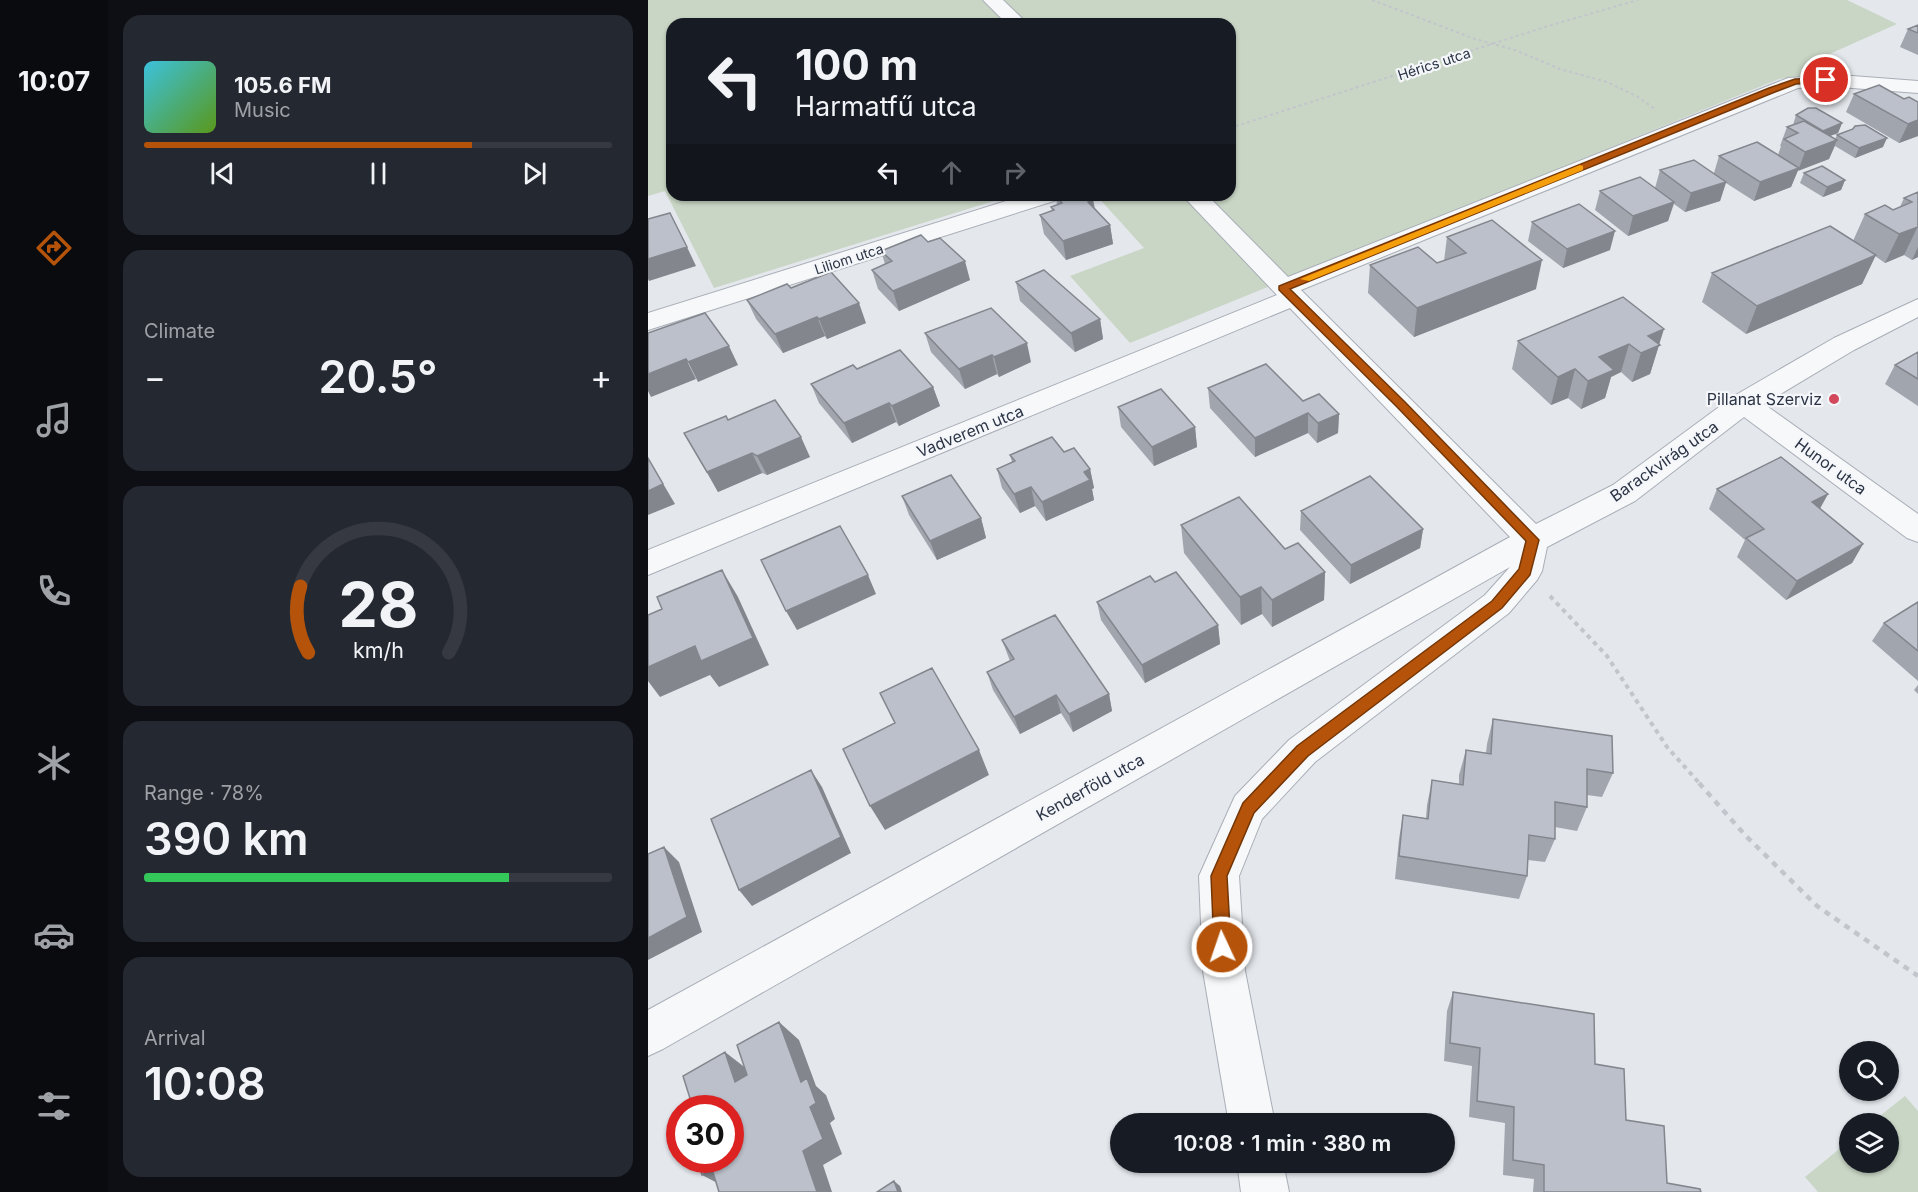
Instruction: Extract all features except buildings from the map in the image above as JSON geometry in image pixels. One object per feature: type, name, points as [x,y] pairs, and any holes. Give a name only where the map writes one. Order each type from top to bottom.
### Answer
[{"type":"street","points":[[992,0],[1012,18]]},
{"type":"street","name":"Vadverem utca","points":[[648,563],[1287,293],[1795,82],[1839,81],[1918,87]]},
{"type":"street","name":"Liliom utca","points":[[648,322],[1030,201]]},
{"type":"street","points":[[1200,201],[1287,293],[1416,420],[1529,556],[1497,604],[1302,751],[1248,808],[1219,876],[1224,971],[1250,1113]]},
{"type":"street","name":"Barackvirág utca","points":[[1529,556],[1624,493],[1744,403],[1844,344],[1918,307]]},
{"type":"street","name":"Hunor utca","points":[[1744,403],[1918,530]]},
{"type":"street","name":"Kenderföld utca","points":[[648,1034],[1529,556]]},
{"type":"street","points":[[1262,1173],[1265,1192]]},
{"type":"path","points":[[1372,0],[1439,26],[1515,50],[1560,69],[1583,74],[1620,88],[1638,97],[1679,129]]},
{"type":"path","name":"Hérics utca","points":[[1236,126],[1638,0]]},
{"type":"path","points":[[1529,556],[1607,656],[1667,747],[1746,836],[1817,906],[1918,975]]},
{"type":"green space","points":[[648,0],[1847,0],[1897,24],[1825,56],[1822,73],[1779,79],[1130,343],[1070,276],[1144,248],[1101,201],[1236,201],[1236,18],[666,18],[666,193],[665,191],[648,196]]},
{"type":"green space","points":[[670,201],[994,201],[714,288]]},
{"type":"green space","points":[[1905,1096],[1918,1111],[1918,1192],[1818,1192],[1805,1177],[1839,1149],[1839,1173],[1899,1173],[1899,1113],[1884,1113]]},
{"type":"slow traffic","points":[[1305,279],[1580,168]]},
{"type":"place","name":"Pillanat Szerviz","points":[[1834,399]]},
{"type":"route","points":[[1222,947],[1219,876],[1248,808],[1302,751],[1497,604],[1526,571],[1532,540],[1401,405],[1282,288],[1772,90],[1795,82],[1826,80]]}]
